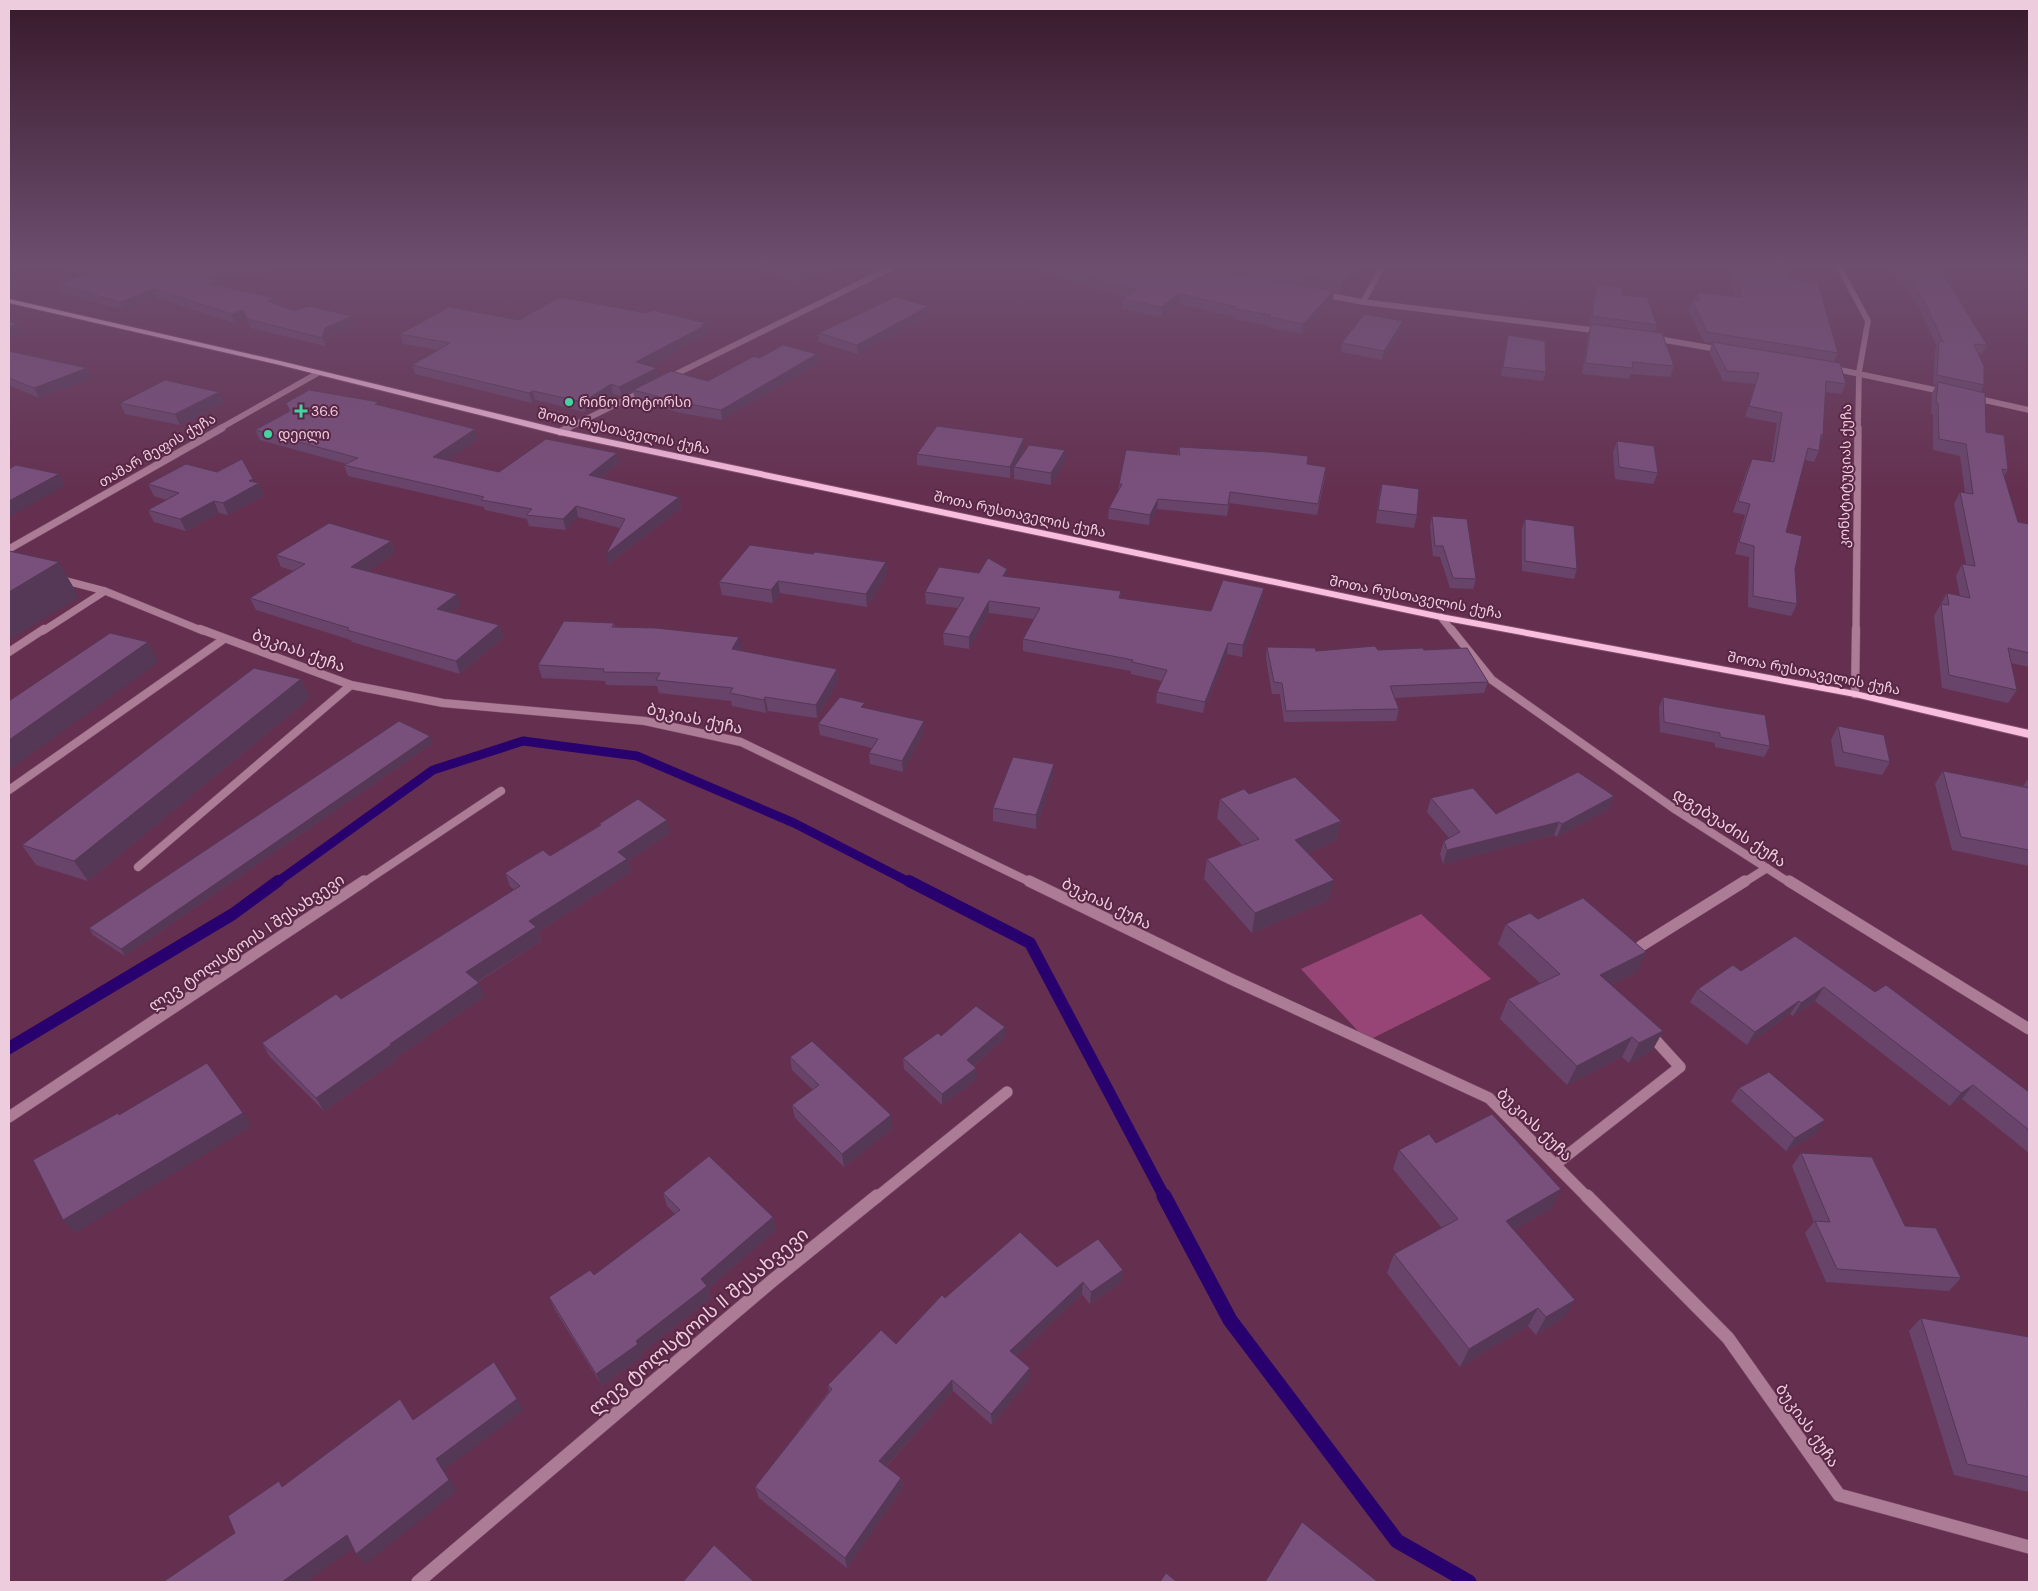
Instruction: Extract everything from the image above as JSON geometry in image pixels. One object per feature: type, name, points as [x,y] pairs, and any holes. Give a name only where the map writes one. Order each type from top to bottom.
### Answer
[{"type":"main road","name":"შოთა რუსთაველის ქუჩა","points":[[182,341],[560,432],[1441,617],[1855,694],[2029,734]]},
{"type":"street","points":[[664,380],[743,341]]},
{"type":"street","points":[[1669,341],[1732,352]]},
{"type":"street","name":"კონსტიტუციას ქუჩა","points":[[1855,694],[1859,372],[1864,341]]},
{"type":"street","points":[[1820,366],[1859,372],[1954,394]]},
{"type":"street","name":"თამარ მეფის ქუჩა","points":[[9,549],[318,373]]},
{"type":"street","points":[[560,432],[647,389]]},
{"type":"street","points":[[1972,398],[2029,410]]},
{"type":"street","name":"ბუკიას ქუჩა","points":[[47,576],[105,591],[224,639],[351,684],[442,703],[645,721],[741,742],[1231,979],[1489,1098],[1728,1338],[1839,1495],[2029,1547]]},
{"type":"street","points":[[9,652],[105,591]]},
{"type":"street","name":"დგებუაძის ქუჩა","points":[[1441,617],[1492,680],[1676,810],[2029,1028]]},
{"type":"street","points":[[9,790],[224,639]]},
{"type":"street","points":[[138,867],[351,684]]},
{"type":"street","name":"ლევ ტოლსტოის I შესახვევი","points":[[9,1117],[501,791]]},
{"type":"street","points":[[1641,946],[1768,868]]},
{"type":"street","points":[[1556,1164],[1680,1067],[1643,1026]]},
{"type":"street","name":"ლევ ტოლსტოის II შესახვევი","points":[[418,1582],[772,1281],[1007,1092]]},
{"type":"shaded area","points":[[1421,914],[1491,979],[1367,1041],[1301,969]]},
{"type":"building","points":[[440,341],[675,341],[636,362],[657,368],[619,387],[611,384],[583,402],[533,391],[529,393],[412,365],[450,343]]},
{"type":"building","points":[[845,341],[864,341],[857,345]]},
{"type":"building","points":[[1343,341],[1390,341],[1384,351],[1342,343]]},
{"type":"building","points":[[1507,341],[1545,341],[1546,372],[1503,367]]},
{"type":"building","points":[[1588,341],[1665,341],[1674,366],[1632,362],[1633,368],[1585,363]]},
{"type":"building","points":[[1765,341],[1835,341],[1838,353]]},
{"type":"building","points":[[1939,341],[1985,341],[1987,345],[1974,344],[1984,366],[1984,385],[1937,375]]},
{"type":"building","points":[[1712,342],[1840,363],[1846,384],[1826,381],[1823,435],[1821,435],[1819,451],[1808,448],[1786,532],[1802,536],[1795,569],[1797,604],[1753,596],[1754,546],[1739,542],[1750,504],[1738,501],[1752,459],[1774,462],[1782,413],[1749,406],[1759,373],[1727,371]]},
{"type":"building","points":[[783,345],[817,354],[721,410],[679,402],[633,390],[671,371],[708,381],[754,356],[759,358]]},
{"type":"building","points":[[9,351],[87,368],[34,388],[9,378]]},
{"type":"building","points":[[165,380],[219,392],[175,414],[120,403]]},
{"type":"building","points":[[1938,382],[1985,393],[1986,432],[2004,435],[2008,470],[2002,469],[2018,522],[2029,524],[2029,653],[2008,648],[2017,690],[1949,675],[1941,604],[1949,605],[1947,593],[1970,598],[1962,564],[1975,566],[1960,492],[1973,494],[1966,444],[1939,439],[1938,403],[1936,403]]},
{"type":"building","points":[[309,390],[379,402],[375,404],[475,429],[433,457],[499,472],[546,439],[617,453],[589,475],[679,497],[606,554],[625,519],[576,506],[563,519],[526,515],[532,509],[481,500],[484,497],[344,465],[358,458],[255,430],[290,411],[286,403]]},
{"type":"building","points":[[937,426],[1024,438],[1010,467],[917,454]]},
{"type":"building","points":[[1617,441],[1654,446],[1658,473],[1619,467]]},
{"type":"building","points":[[1029,445],[1065,450],[1051,473],[1014,467]]},
{"type":"building","points":[[1179,447],[1308,456],[1307,464],[1326,467],[1318,504],[1230,492],[1228,505],[1158,499],[1150,515],[1109,508],[1122,484],[1119,484],[1126,450],[1180,455]]},
{"type":"building","points":[[242,459],[253,479],[249,481],[259,483],[223,503],[214,501],[180,519],[148,510],[179,493],[148,484],[186,464],[217,472]]},
{"type":"building","points":[[16,465],[59,474],[9,501],[9,469]]},
{"type":"building","points":[[1382,484],[1419,489],[1417,515],[1378,510]]},
{"type":"building","points":[[1432,516],[1467,519],[1476,579],[1453,578],[1443,546],[1435,546]]},
{"type":"building","points":[[1525,519],[1574,526],[1577,569],[1525,561]]},
{"type":"building","points":[[329,523],[391,541],[351,567],[457,594],[437,609],[499,625],[456,661],[347,630],[349,628],[250,598],[305,564],[276,555]]},
{"type":"building","points":[[750,545],[886,562],[866,594],[778,581],[771,590],[719,582]]},
{"type":"building","points":[[9,551],[59,562],[9,592]]},
{"type":"building","points":[[988,558],[1007,569],[1003,576],[1121,591],[1119,598],[1211,611],[1223,580],[1264,588],[1243,645],[1228,643],[1205,702],[1157,692],[1167,670],[1132,662],[1133,660],[1023,639],[1040,608],[989,601],[969,637],[943,633],[964,598],[925,592],[939,567],[979,573]]},
{"type":"building","points":[[564,621],[614,623],[612,627],[656,628],[739,637],[732,649],[837,669],[816,705],[765,697],[764,700],[730,693],[733,688],[656,680],[660,673],[603,672],[604,669],[538,665]]},
{"type":"building","points":[[110,633],[148,642],[9,740],[9,701]]},
{"type":"building","points":[[1375,646],[1378,650],[1467,648],[1488,682],[1390,686],[1399,709],[1286,711],[1282,683],[1274,682],[1267,647],[1315,648],[1316,651]]},
{"type":"building","points":[[254,668],[301,679],[74,861],[22,845]]},
{"type":"building","points":[[840,697],[865,703],[861,707],[924,721],[902,761],[869,753],[878,739],[818,724]]},
{"type":"building","points":[[1663,697],[1765,715],[1770,746],[1720,737],[1720,733],[1664,722]]},
{"type":"building","points":[[399,721],[430,736],[121,949],[89,928]]},
{"type":"building","points":[[1838,726],[1884,735],[1890,762],[1843,752]]},
{"type":"building","points":[[1013,757],[1054,764],[1036,815],[993,808]]},
{"type":"building","points":[[1943,771],[2029,788],[2029,850],[1961,837]]},
{"type":"building","points":[[1578,772],[1614,796],[1562,824],[1559,822],[1447,850],[1444,841],[1460,832],[1431,798],[1473,788],[1496,814]]},
{"type":"building","points":[[1295,777],[1341,821],[1295,840],[1334,880],[1255,913],[1207,859],[1259,839],[1220,799],[1244,789],[1249,794]]},
{"type":"building","points":[[638,799],[667,820],[618,852],[627,859],[529,921],[536,927],[466,972],[479,983],[316,1098],[262,1043],[336,994],[341,999],[520,886],[505,873],[543,850],[550,856],[601,825],[599,824]]},
{"type":"building","points":[[1583,898],[1646,952],[1600,975],[1663,1031],[1639,1043],[1632,1037],[1577,1066],[1508,999],[1560,974],[1506,924],[1530,913],[1538,919]]},
{"type":"building","points":[[1795,936],[1875,992],[1886,985],[2029,1092],[2029,1130],[1973,1085],[1961,1093],[1824,987],[1801,1003],[1799,1001],[1755,1032],[1698,989],[1733,965],[1741,971]]},
{"type":"building","points":[[976,1006],[1005,1027],[967,1060],[976,1068],[942,1094],[903,1058],[938,1033],[941,1036]]},
{"type":"building","points":[[812,1041],[891,1115],[842,1154],[792,1105],[819,1085],[790,1057]]},
{"type":"building","points":[[207,1063],[243,1113],[63,1220],[33,1160],[118,1113],[119,1115]]},
{"type":"building","points":[[1769,1072],[1825,1120],[1795,1138],[1739,1088]]},
{"type":"building","points":[[1492,1114],[1561,1189],[1506,1221],[1575,1300],[1546,1317],[1538,1308],[1469,1349],[1394,1254],[1458,1219],[1399,1150],[1429,1134],[1436,1143]]},
{"type":"building","points":[[1801,1153],[1872,1157],[1905,1226],[1936,1228],[1961,1278],[1837,1269],[1815,1221],[1830,1222]]},
{"type":"building","points":[[709,1156],[773,1217],[701,1279],[707,1286],[636,1341],[638,1344],[596,1374],[549,1297],[590,1270],[594,1275],[680,1210],[663,1193]]},
{"type":"building","points":[[1020,1232],[1057,1267],[1098,1239],[1123,1270],[1091,1292],[1083,1282],[1010,1351],[1030,1368],[991,1414],[952,1380],[879,1461],[901,1478],[845,1558],[755,1487],[832,1389],[828,1385],[881,1330],[896,1344],[942,1295],[945,1298]]},
{"type":"building","points":[[1921,1318],[2029,1337],[2029,1477],[1967,1464]]},
{"type":"building","points":[[494,1362],[517,1399],[436,1459],[449,1480],[356,1554],[347,1535],[282,1582],[163,1582],[235,1533],[228,1516],[279,1481],[282,1487],[400,1399],[413,1420]]},
{"type":"building","points":[[1302,1522],[1378,1582],[1265,1582]]},
{"type":"building","points":[[714,1545],[754,1582],[683,1582]]},
{"type":"building","points":[[1166,1573],[1177,1582],[1160,1582]]},
{"type":"waterway","points":[[276,883],[433,770],[523,741],[637,756],[794,823],[911,883]]},
{"type":"waterway","points":[[9,1048],[233,914],[278,881]]},
{"type":"waterway","points":[[909,881],[1030,943],[1165,1198]]},
{"type":"waterway","points":[[1164,1196],[1230,1320],[1397,1541],[1469,1582]]},
{"type":"place","name":"რინო მოტორსი","points":[[569,402]]},
{"type":"place","name":"36.6","points":[[301,411]]},
{"type":"place","name":"დეილი","points":[[268,434]]}]
